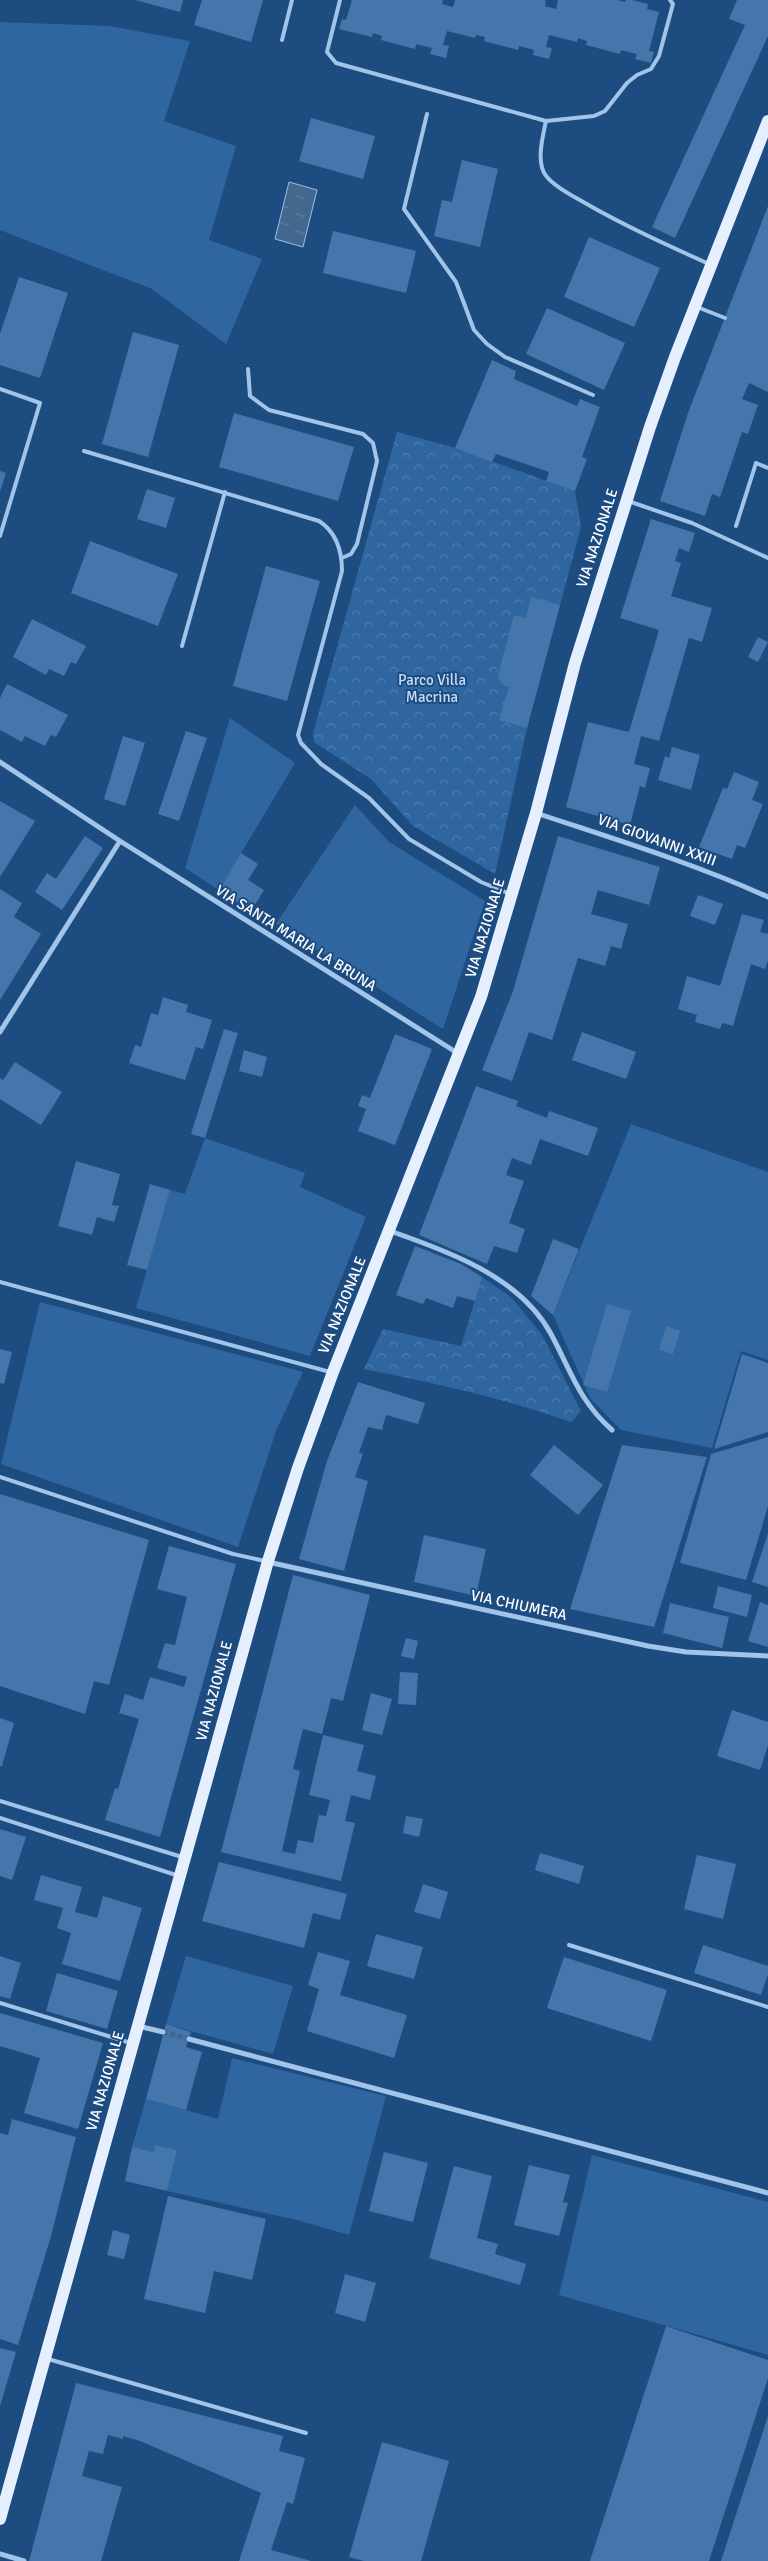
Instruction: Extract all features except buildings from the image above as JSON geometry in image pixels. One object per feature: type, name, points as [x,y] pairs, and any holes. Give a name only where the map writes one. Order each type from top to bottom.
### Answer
[{"type":"main road","name":"VIA NAZIONALE","points":[[0,2519],[268,1561],[298,1468],[333,1372],[481,997],[513,895],[575,663],[626,500],[674,357],[767,129]]},
{"type":"street","name":"VIA SANTA MARIA LA BRUNA","points":[[0,762],[120,841],[460,1054]]},
{"type":"street","name":"VIA GIOVANNI XXIII","points":[[536,813],[600,832],[728,879],[768,897]]},
{"type":"street","points":[[0,1032],[120,841]]},
{"type":"street","points":[[390,1231],[476,1266],[515,1292],[550,1332],[594,1415],[612,1430]]},
{"type":"street","name":"VIA CHIUMERA","points":[[268,1561],[648,1646],[686,1652],[768,1656]]},
{"type":"street","points":[[137,2026],[164,2032]]},
{"type":"street","points":[[189,2039],[768,2193]]},
{"type":"street","points":[[0,2554],[24,2561]]},
{"type":"lane","points":[[282,40],[292,0]]},
{"type":"lane","points":[[340,0],[327,52],[336,63],[546,121],[594,116],[605,111],[627,83],[637,75],[651,69],[659,56],[672,4],[670,0]]},
{"type":"lane","points":[[427,114],[404,209],[456,282],[474,330],[487,344],[505,357],[593,395]]},
{"type":"lane","points":[[546,121],[542,141],[542,163],[546,176],[571,195],[599,211],[711,265]]},
{"type":"lane","points":[[695,306],[725,318]]},
{"type":"lane","points":[[248,369],[250,396],[269,410],[363,434],[373,443],[377,461],[357,544],[351,554],[342,558]]},
{"type":"lane","points":[[0,389],[40,403],[0,536]]},
{"type":"lane","points":[[84,450],[319,520],[328,527],[342,558],[342,571],[298,735],[301,743],[321,764],[369,798],[409,839],[481,882],[513,895]]},
{"type":"lane","points":[[736,526],[756,463],[768,468]]},
{"type":"lane","points":[[182,646],[225,492]]},
{"type":"lane","points":[[626,500],[692,524],[768,558]]},
{"type":"lane","points":[[0,1282],[333,1372]]},
{"type":"lane","points":[[0,1477],[233,1554],[268,1561]]},
{"type":"lane","points":[[0,1801],[185,1858]]},
{"type":"lane","points":[[0,1818],[179,1876]]},
{"type":"lane","points":[[569,1946],[768,2007]]},
{"type":"lane","points":[[0,2002],[132,2043]]},
{"type":"lane","points":[[46,2358],[306,2433]]},
{"type":"green space","points":[[0,22],[109,26],[190,41],[164,121],[236,146],[209,240],[262,259],[226,344],[152,289],[0,230]]},
{"type":"green space","name":"Parco Villa Macrina","points":[[397,432],[455,448],[575,491],[581,527],[527,728],[495,874],[413,826],[371,779],[314,742],[313,733]]},
{"type":"green space","points":[[230,718],[295,763],[219,890],[185,868]]},
{"type":"green space","points":[[355,805],[389,842],[485,901],[443,1029],[276,924]]},
{"type":"green space","points":[[631,1124],[768,1172],[768,1360],[741,1351],[712,1448],[621,1430],[590,1398],[553,1315]]},
{"type":"green space","points":[[205,1138],[305,1173],[300,1187],[366,1217],[310,1356],[136,1308],[170,1190],[185,1194]]},
{"type":"green space","points":[[482,1277],[512,1298],[542,1335],[581,1411],[571,1422],[468,1392],[364,1369],[383,1329],[461,1346]]},
{"type":"green space","points":[[40,1302],[303,1372],[276,1431],[238,1547],[1,1464]]},
{"type":"green space","points":[[186,1956],[293,1986],[273,2054],[166,2024]]},
{"type":"green space","points":[[232,2058],[386,2096],[349,2235],[297,2220],[167,2191],[176,2150],[155,2145],[154,2152],[132,2147],[146,2099],[218,2119]]},
{"type":"green space","points":[[592,2155],[768,2202],[768,2355],[559,2295]]},
{"type":"water","points":[[289,182],[317,190],[303,247],[275,239]]},
{"type":"tunnel","points":[[163,2032],[189,2039]]}]
